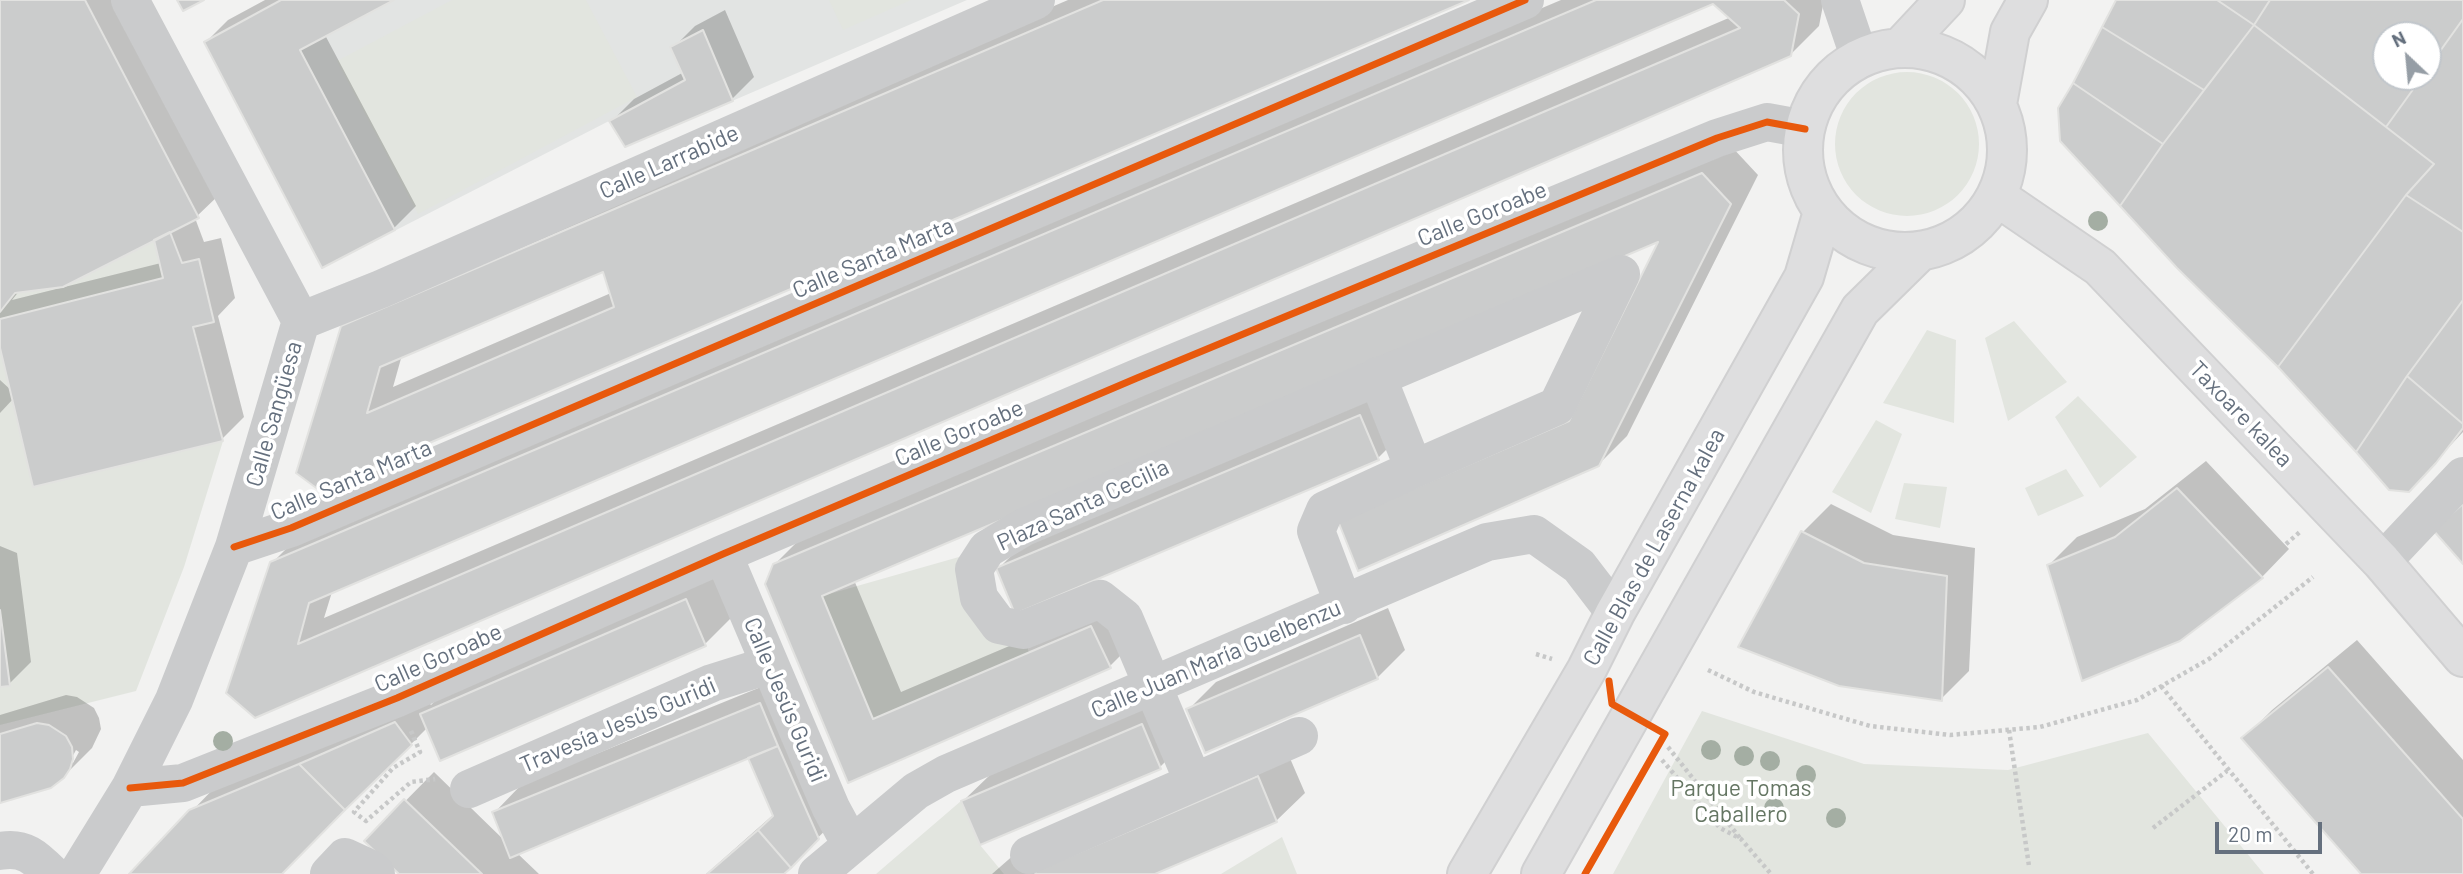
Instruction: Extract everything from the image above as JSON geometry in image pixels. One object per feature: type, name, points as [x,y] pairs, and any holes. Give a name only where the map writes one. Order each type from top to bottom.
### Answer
[{"type":"main road","points":[[1900,48],[1945,0]]},
{"type":"main road","points":[[1997,104],[2010,32],[2028,0]]},
{"type":"main road","points":[[1900,48],[1930,51],[1953,60],[1983,84],[1997,104],[2006,134],[2006,166],[1996,196],[1977,223],[1951,242],[1919,252],[1882,250],[1849,237],[1823,212],[1809,187],[1802,158],[1805,129],[1812,107],[1824,87],[1841,71],[1860,59],[1900,48]]},
{"type":"main road","name":"Taxoare kalea","points":[[1996,196],[2100,267],[2382,562],[2463,657]]},
{"type":"main road","name":"Calle Blas de Laserna kalea","points":[[1467,874],[1587,668],[1615,613],[1804,277],[1823,212]]},
{"type":"main road","points":[[1541,874],[1860,310],[1919,252]]},
{"type":"street","name":"Calle Sangüesa","points":[[77,874],[130,788],[174,700],[234,547],[301,321],[130,0]]},
{"type":"street","name":"Calle Larrabide","points":[[301,321],[381,289],[1036,0]]},
{"type":"street","name":"Calle Santa Marta","points":[[234,547],[292,528],[1525,0]]},
{"type":"street","points":[[1840,0],[1860,59]]},
{"type":"street","name":"Calle Goroabe","points":[[130,788],[183,783],[397,698],[723,554],[1125,383],[1717,138],[1767,122],[1805,129]]},
{"type":"street","name":"Plaza Santa Cecilia","points":[[1153,687],[1124,618],[1100,599],[1023,630],[999,625],[979,598],[974,569],[987,549],[1024,527],[1621,274],[1557,406],[1325,510],[1315,531],[1344,605]]},
{"type":"street","points":[[1377,376],[1415,469]]},
{"type":"street","points":[[2382,562],[2463,476]]},
{"type":"street","name":"Calle Juan María Guelbenzu","points":[[817,874],[916,791],[946,774],[1487,542],[1534,534],[1579,566],[1615,613]]},
{"type":"street","name":"Calle Jesús Guridi","points":[[723,554],[831,808],[850,845]]},
{"type":"street","name":"Travesía Jesús Guridi","points":[[469,789],[712,683],[769,665]]},
{"type":"street","points":[[1153,687],[1193,781]]},
{"type":"street","points":[[1028,855],[1299,736]]},
{"type":"street","points":[[0,851],[13,848],[34,857],[52,874]]},
{"type":"path","points":[[1708,670],[1754,692],[1870,726],[1950,736],[2040,727],[2137,700],[2209,659],[2314,577]]},
{"type":"path","points":[[2161,686],[2227,771],[2313,874]]},
{"type":"path","points":[[397,698],[420,752],[393,768],[354,812],[366,821],[411,782],[439,779],[469,789]]},
{"type":"path","points":[[2009,730],[2029,866]]},
{"type":"path","points":[[1668,747],[1771,874]]},
{"type":"path","points":[[1662,760],[1720,828],[1741,839]]},
{"type":"path","points":[[2153,828],[2227,771]]},
{"type":"shaded area","points":[[281,0],[967,0],[625,147],[609,121],[322,268],[204,42]]},
{"type":"green space","points":[[0,0],[85,0],[199,218],[170,232],[182,263],[199,259],[214,322],[194,327],[223,441],[184,567],[136,691],[0,725],[0,687],[10,686],[0,610]]},
{"type":"green space","points":[[452,0],[586,0],[637,97],[418,214],[337,61]]},
{"type":"green space","points":[[829,0],[911,0],[843,30]]},
{"type":"green space","points":[[1907,72],[1934,78],[1958,93],[1973,117],[1979,144],[1973,171],[1958,195],[1934,210],[1907,216],[1880,210],[1856,195],[1841,171],[1835,144],[1841,117],[1856,93],[1880,78]]},
{"type":"green space","points":[[2014,321],[2067,382],[2008,421],[1985,338]]},
{"type":"green space","points":[[1927,330],[1956,340],[1954,423],[1883,403]]},
{"type":"green space","points":[[2078,396],[2137,457],[2100,488],[2055,417]]},
{"type":"green space","points":[[1876,420],[1902,434],[1871,513],[1832,492]]},
{"type":"green space","points":[[2066,469],[2084,496],[2038,516],[2025,488]]},
{"type":"green space","points":[[1904,483],[1947,487],[1940,528],[1895,519]]},
{"type":"green space","points":[[987,549],[974,569],[1023,630],[1029,653],[873,719],[822,596]]},
{"type":"green space","name":"Parque Tomas Caballero","points":[[1702,711],[1864,764],[2008,770],[2148,733],[2264,874],[1613,874]]},
{"type":"green space","points":[[961,801],[980,845],[1004,874],[876,874]]},
{"type":"green space","points":[[1282,837],[1297,874],[1221,874]]},
{"type":"building","points":[[0,0],[85,0],[199,218],[63,287],[15,293],[0,312]]},
{"type":"building","points":[[177,0],[204,0],[183,11]]},
{"type":"building","points":[[281,0],[394,0],[300,50],[395,230],[322,268],[204,42]]},
{"type":"building","points":[[1103,0],[1469,0],[319,490],[296,473],[341,326]],"holes":[[[603,272],[614,307],[367,413],[380,367]]]},
{"type":"building","points":[[1596,0],[1784,0],[1799,14],[1791,56],[255,718],[226,693],[270,562]],"holes":[[[1713,4],[1740,28],[298,644],[309,603]]]},
{"type":"building","points":[[2116,0],[2217,0],[2254,25],[2204,90],[2102,27]]},
{"type":"building","points":[[2217,0],[2270,0],[2254,25]]},
{"type":"building","points":[[2270,0],[2463,0],[2463,19],[2442,48],[2442,21],[2372,21],[2372,91],[2412,91],[2386,127],[2254,25]]},
{"type":"building","points":[[2463,19],[2463,232],[2406,195],[2434,164],[2386,127],[2412,91],[2442,91],[2442,48]]},
{"type":"building","points":[[2254,25],[2434,164],[2406,195],[2278,367],[2177,268],[2120,206],[2163,144]]},
{"type":"building","points":[[2102,27],[2204,90],[2163,144],[2073,83]]},
{"type":"building","points":[[703,30],[733,101],[625,147],[609,121],[685,80],[670,47]]},
{"type":"building","points":[[2073,83],[2163,144],[2120,206],[2060,141],[2058,108]]},
{"type":"building","points":[[1702,173],[1731,204],[1599,466],[1358,571],[1338,521],[1569,421],[1658,242],[822,596],[873,719],[1091,626],[1111,668],[848,783],[765,584],[773,564]]},
{"type":"building","points":[[2406,195],[2463,232],[2463,300],[2356,452],[2278,367]]},
{"type":"building","points":[[170,232],[182,263],[199,259],[214,322],[193,327],[223,441],[33,487],[0,348],[0,319],[163,278],[154,240]]},
{"type":"building","points":[[2463,300],[2463,424],[2407,376]]},
{"type":"building","points":[[2407,376],[2463,424],[2463,428],[2436,463],[2409,492],[2389,490],[2356,452]]},
{"type":"building","points":[[1360,415],[1379,460],[1015,614],[996,568]]},
{"type":"building","points":[[2177,488],[2263,578],[2180,641],[2082,681],[2047,565],[2115,537]]},
{"type":"building","points":[[2463,504],[2463,564],[2433,530]]},
{"type":"building","points":[[1801,531],[1864,563],[1947,576],[1942,701],[1839,686],[1738,647]]},
{"type":"building","points":[[686,599],[706,646],[440,761],[420,714]]},
{"type":"building","points":[[0,610],[10,686],[0,687]]},
{"type":"building","points":[[1360,635],[1378,679],[1205,753],[1186,709]]},
{"type":"building","points":[[2328,667],[2463,819],[2463,874],[2361,874],[2241,738]]},
{"type":"building","points":[[760,703],[778,746],[510,858],[492,812]]},
{"type":"building","points":[[395,722],[412,745],[345,810],[299,764]]},
{"type":"building","points":[[37,723],[49,725],[66,736],[72,747],[70,769],[64,778],[51,788],[0,803],[0,734]]},
{"type":"building","points":[[1142,724],[1161,769],[980,845],[961,801]]},
{"type":"building","points":[[778,746],[819,839],[791,868],[758,830],[773,816],[748,758]]},
{"type":"building","points":[[299,764],[345,810],[282,874],[129,874],[189,810]]},
{"type":"building","points":[[1258,776],[1277,822],[1155,874],[1036,874],[1035,871]]},
{"type":"building","points":[[404,799],[482,874],[399,874],[364,841]]},
{"type":"building","points":[[758,830],[791,868],[784,874],[707,874]]},
{"type":"cycle path","points":[[234,547],[291,528],[1525,0]]},
{"type":"cycle path","points":[[130,788],[183,783],[397,698],[723,554],[1137,378],[1717,138],[1767,122],[1805,129]]},
{"type":"cycle path","points":[[1585,874],[1665,734],[1612,704],[1609,681]]}]
